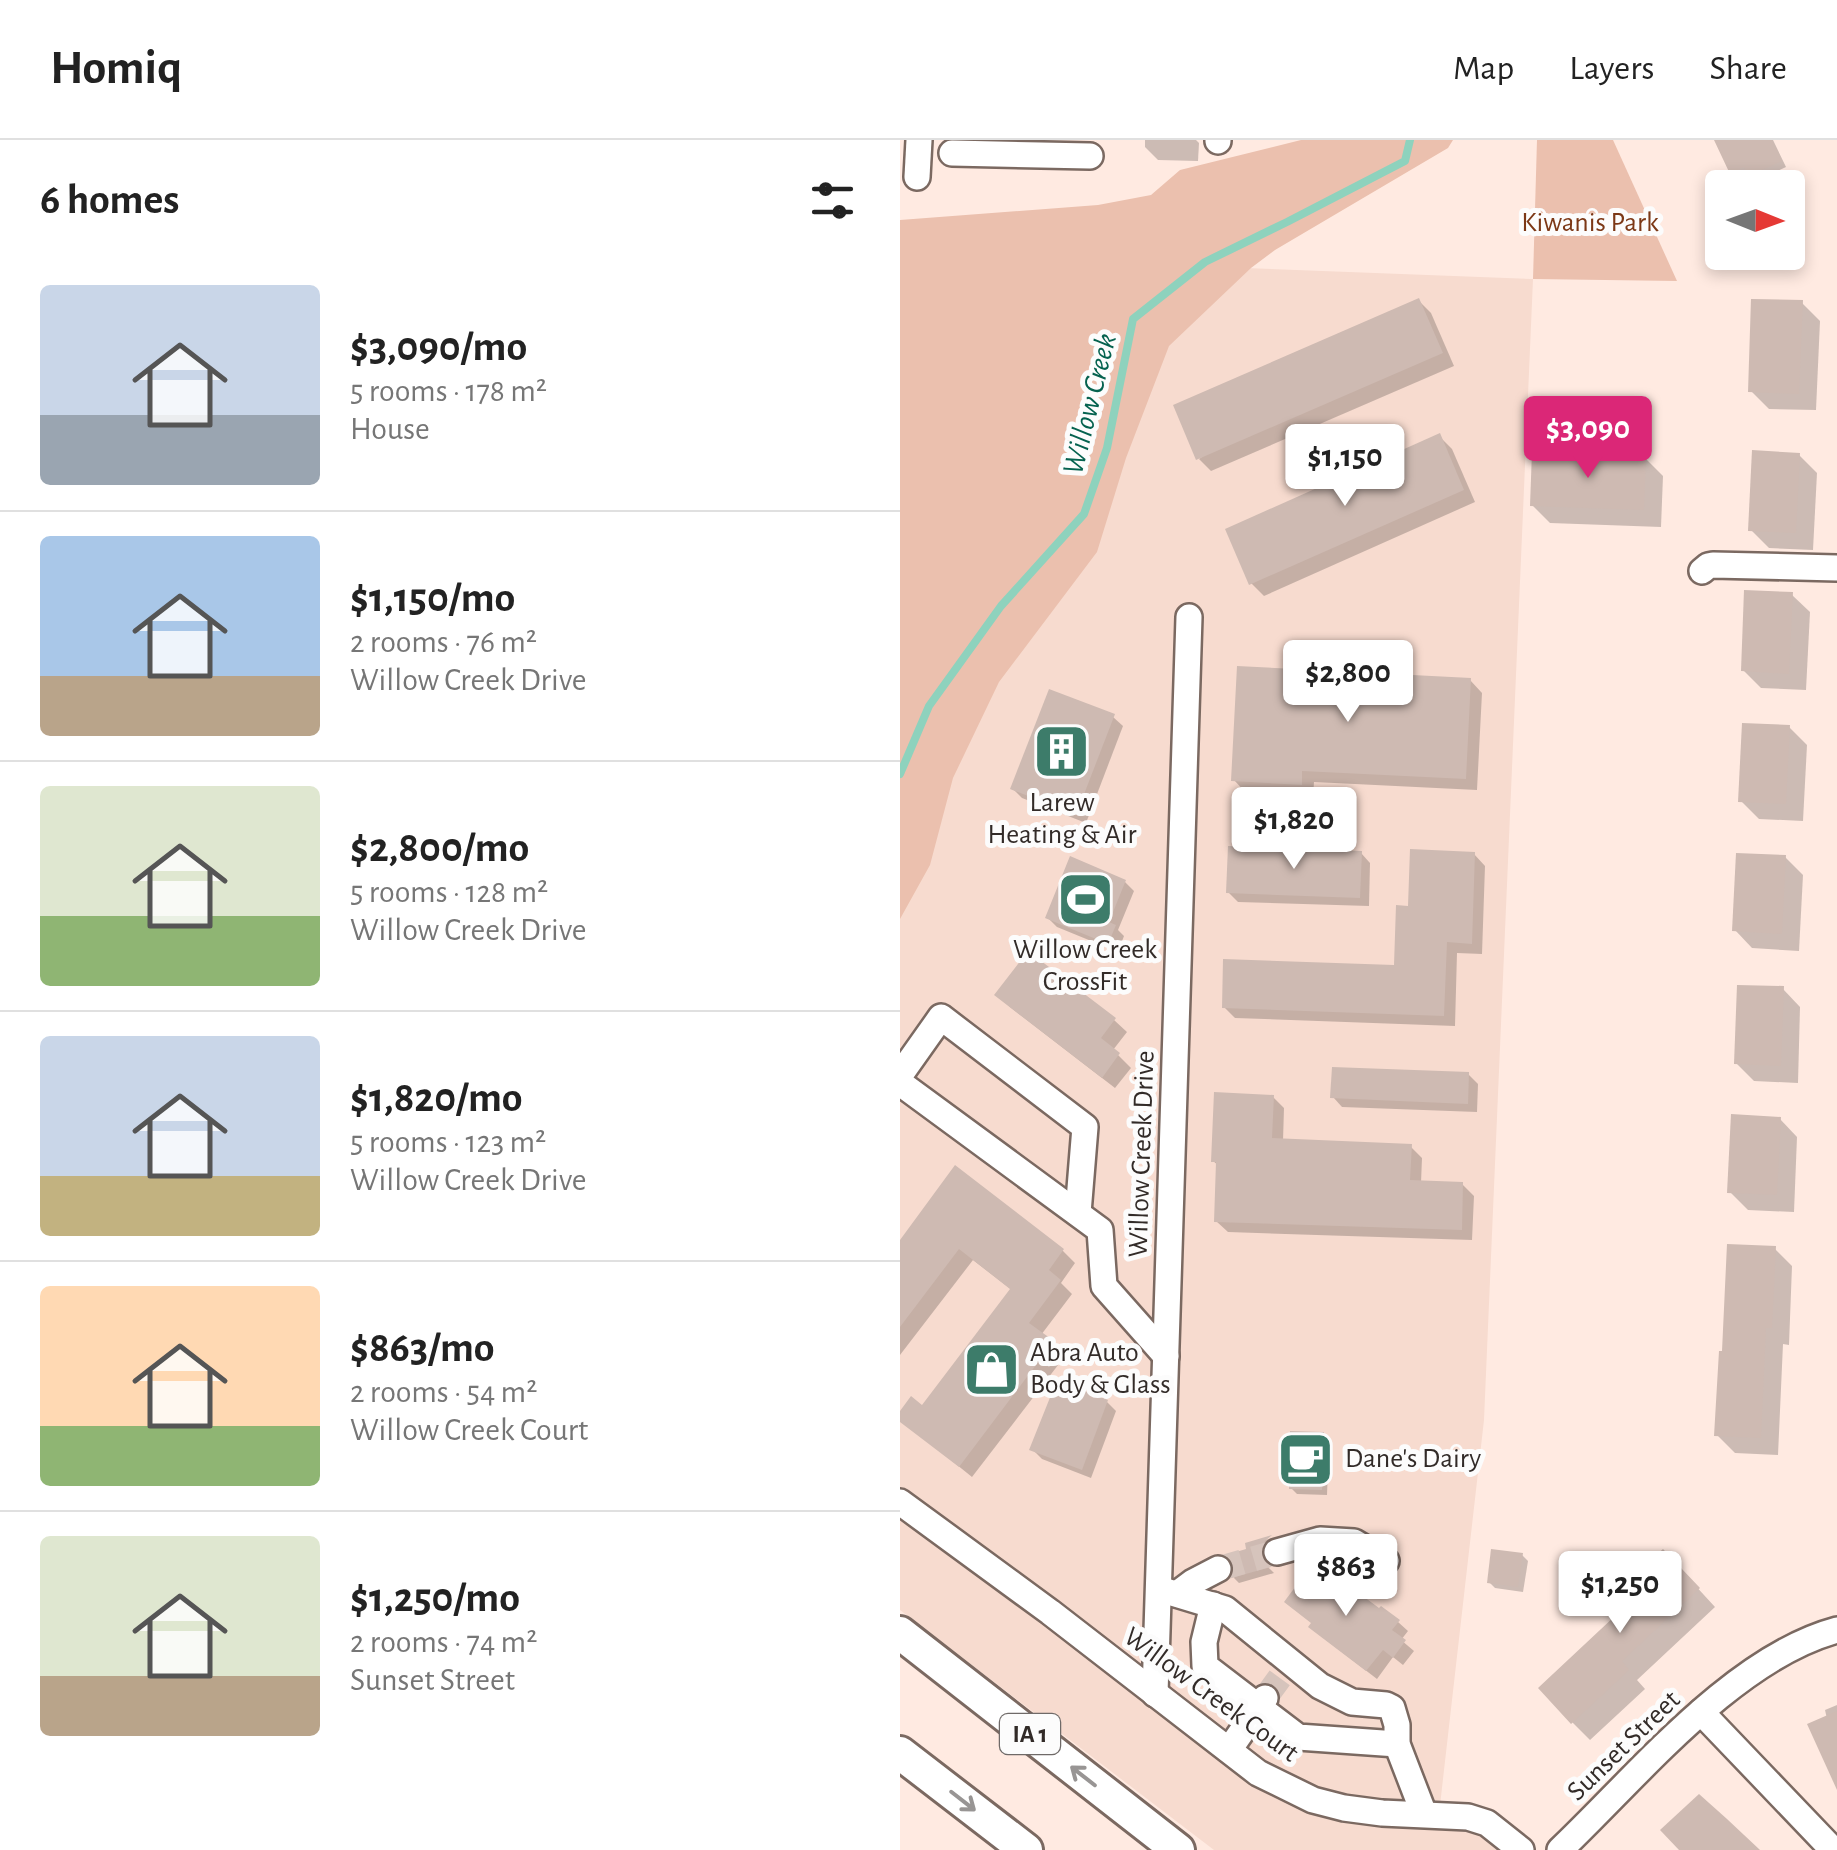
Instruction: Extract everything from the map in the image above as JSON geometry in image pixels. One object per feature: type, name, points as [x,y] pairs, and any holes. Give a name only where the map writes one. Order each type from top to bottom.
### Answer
[{"type":"main road","name":"IA 1","points":[[900,1633],[1178,1850]]},
{"type":"main road","points":[[900,1753],[1026,1850]]},
{"type":"street","points":[[917,178],[919,140]]},
{"type":"street","points":[[952,154],[1090,155]]},
{"type":"street","points":[[1702,571],[1713,565],[1837,568]]},
{"type":"street","name":"Willow Creek Drive","points":[[1156,1694],[1168,1592],[1166,1356],[1189,616]]},
{"type":"street","points":[[1078,1213],[1085,1127],[942,1017],[900,1079],[1100,1230],[1104,1286],[1166,1356]]},
{"type":"street","name":"Willow Creek Court","points":[[900,1502],[1258,1773],[1313,1800],[1363,1810],[1468,1817],[1487,1823],[1521,1850]]},
{"type":"street","points":[[1277,1552],[1320,1540],[1354,1542],[1386,1561]]},
{"type":"street","points":[[1168,1592],[1218,1569]]},
{"type":"street","points":[[1168,1592],[1232,1614],[1320,1686],[1352,1702],[1392,1708],[1397,1744],[1424,1814]]},
{"type":"street","points":[[1213,1605],[1204,1642],[1205,1666],[1262,1704],[1298,1737],[1397,1744]]},
{"type":"street","name":"Sunset Street","points":[[1560,1850],[1701,1712],[1771,1658],[1837,1630]]},
{"type":"street","points":[[1228,1750],[1262,1704]]},
{"type":"street","points":[[1701,1712],[1834,1850]]},
{"type":"shaded area","points":[[900,255],[1533,279],[1484,1420],[1439,1814],[1521,1850],[1214,1850],[900,1610]]},
{"type":"green space","points":[[1301,140],[1453,140],[1448,148],[1275,250],[1169,346],[1126,458],[1097,552],[999,682],[953,778],[930,865],[900,919],[900,220],[1098,205],[1151,195],[1180,170]]},
{"type":"green space","name":"Kiwanis Park","points":[[1537,140],[1613,140],[1677,281],[1533,279]]},
{"type":"building","points":[[1714,140],[1772,140],[1782,161],[1762,170],[1728,170]]},
{"type":"building","points":[[1419,298],[1443,353],[1196,460],[1173,405]]},
{"type":"building","points":[[1751,299],[1803,300],[1799,394],[1748,392]]},
{"type":"building","points":[[1440,433],[1464,490],[1249,585],[1225,529]]},
{"type":"building","points":[[1752,450],[1800,453],[1796,533],[1748,531]]},
{"type":"building","points":[[1532,451],[1646,455],[1644,510],[1530,506]]},
{"type":"building","points":[[1744,590],[1793,592],[1789,674],[1741,671]]},
{"type":"building","points":[[1237,666],[1471,678],[1466,779],[1302,771],[1302,785],[1231,781]]},
{"type":"building","name":"Larew Heating & Air","points":[[1049,689],[1115,714],[1076,815],[1010,789]]},
{"type":"building","points":[[1742,723],[1790,725],[1786,804],[1738,802]]},
{"type":"building","points":[[1228,846],[1362,851],[1360,898],[1226,893]]},
{"type":"building","points":[[1410,849],[1475,852],[1472,944],[1447,942],[1444,1016],[1222,1008],[1223,959],[1394,965],[1396,905],[1408,906]]},
{"type":"building","points":[[1736,853],[1786,855],[1782,934],[1732,931]]},
{"type":"building","name":"Willow Creek CrossFit","points":[[1070,856],[1126,880],[1109,922],[1116,925],[1108,944],[1045,918]]},
{"type":"building","points":[[1028,951],[1116,1018],[1101,1038],[1120,1053],[1102,1078],[994,995]]},
{"type":"building","points":[[1737,985],[1784,986],[1781,1066],[1734,1064]]},
{"type":"building","points":[[1332,1067],[1469,1072],[1468,1104],[1330,1098]]},
{"type":"building","points":[[1214,1092],[1274,1095],[1272,1138],[1412,1144],[1410,1180],[1463,1182],[1462,1230],[1214,1222]]},
{"type":"building","points":[[1731,1114],[1781,1117],[1777,1195],[1727,1193]]},
{"type":"building","points":[[955,1165],[1064,1249],[1049,1270],[1061,1280],[1029,1323],[1054,1341],[959,1467],[900,1422],[900,1411],[911,1396],[922,1405],[1010,1289],[959,1249],[900,1327],[900,1240]]},
{"type":"building","points":[[1727,1244],[1776,1246],[1772,1328],[1766,1328],[1761,1438],[1714,1436]]},
{"type":"building","points":[[1057,1380],[1108,1400],[1082,1470],[1029,1450]]},
{"type":"building","name":"Dane's Dairy","points":[[1290,1431],[1324,1432],[1322,1490],[1289,1489]]},
{"type":"building","points":[[1272,1535],[1261,1549],[1262,1557],[1271,1567],[1231,1578],[1234,1569],[1226,1555],[1246,1549],[1245,1543]]},
{"type":"building","points":[[1491,1549],[1523,1553],[1518,1587],[1487,1583]]},
{"type":"building","points":[[1663,1549],[1700,1588],[1622,1661],[1629,1670],[1571,1724],[1538,1688],[1616,1615],[1605,1603]]},
{"type":"building","points":[[1310,1567],[1342,1592],[1348,1585],[1400,1620],[1392,1630],[1406,1640],[1393,1658],[1383,1650],[1366,1671],[1308,1627],[1311,1623],[1284,1602]]},
{"type":"building","points":[[1837,1711],[1837,1790],[1807,1724]]},
{"type":"building","points":[[1699,1794],[1760,1850],[1679,1850],[1660,1830]]},
{"type":"waterway","name":"Willow Creek","points":[[900,774],[929,706],[1001,606],[1084,514],[1107,448],[1133,319],[1205,262],[1405,161],[1410,140]]},
{"type":"tunnel","points":[[1218,1569],[1277,1552]]},
{"type":"tunnel","points":[[1265,1698],[1289,1665]]},
{"type":"place","name":"Larew Heating & Air","points":[[1062,752]]},
{"type":"place","name":"Willow Creek CrossFit","points":[[1085,899]]},
{"type":"place","name":"Abra Auto Body & Glass","points":[[991,1369]]},
{"type":"place","name":"Dane's Dairy","points":[[1306,1459]]}]
